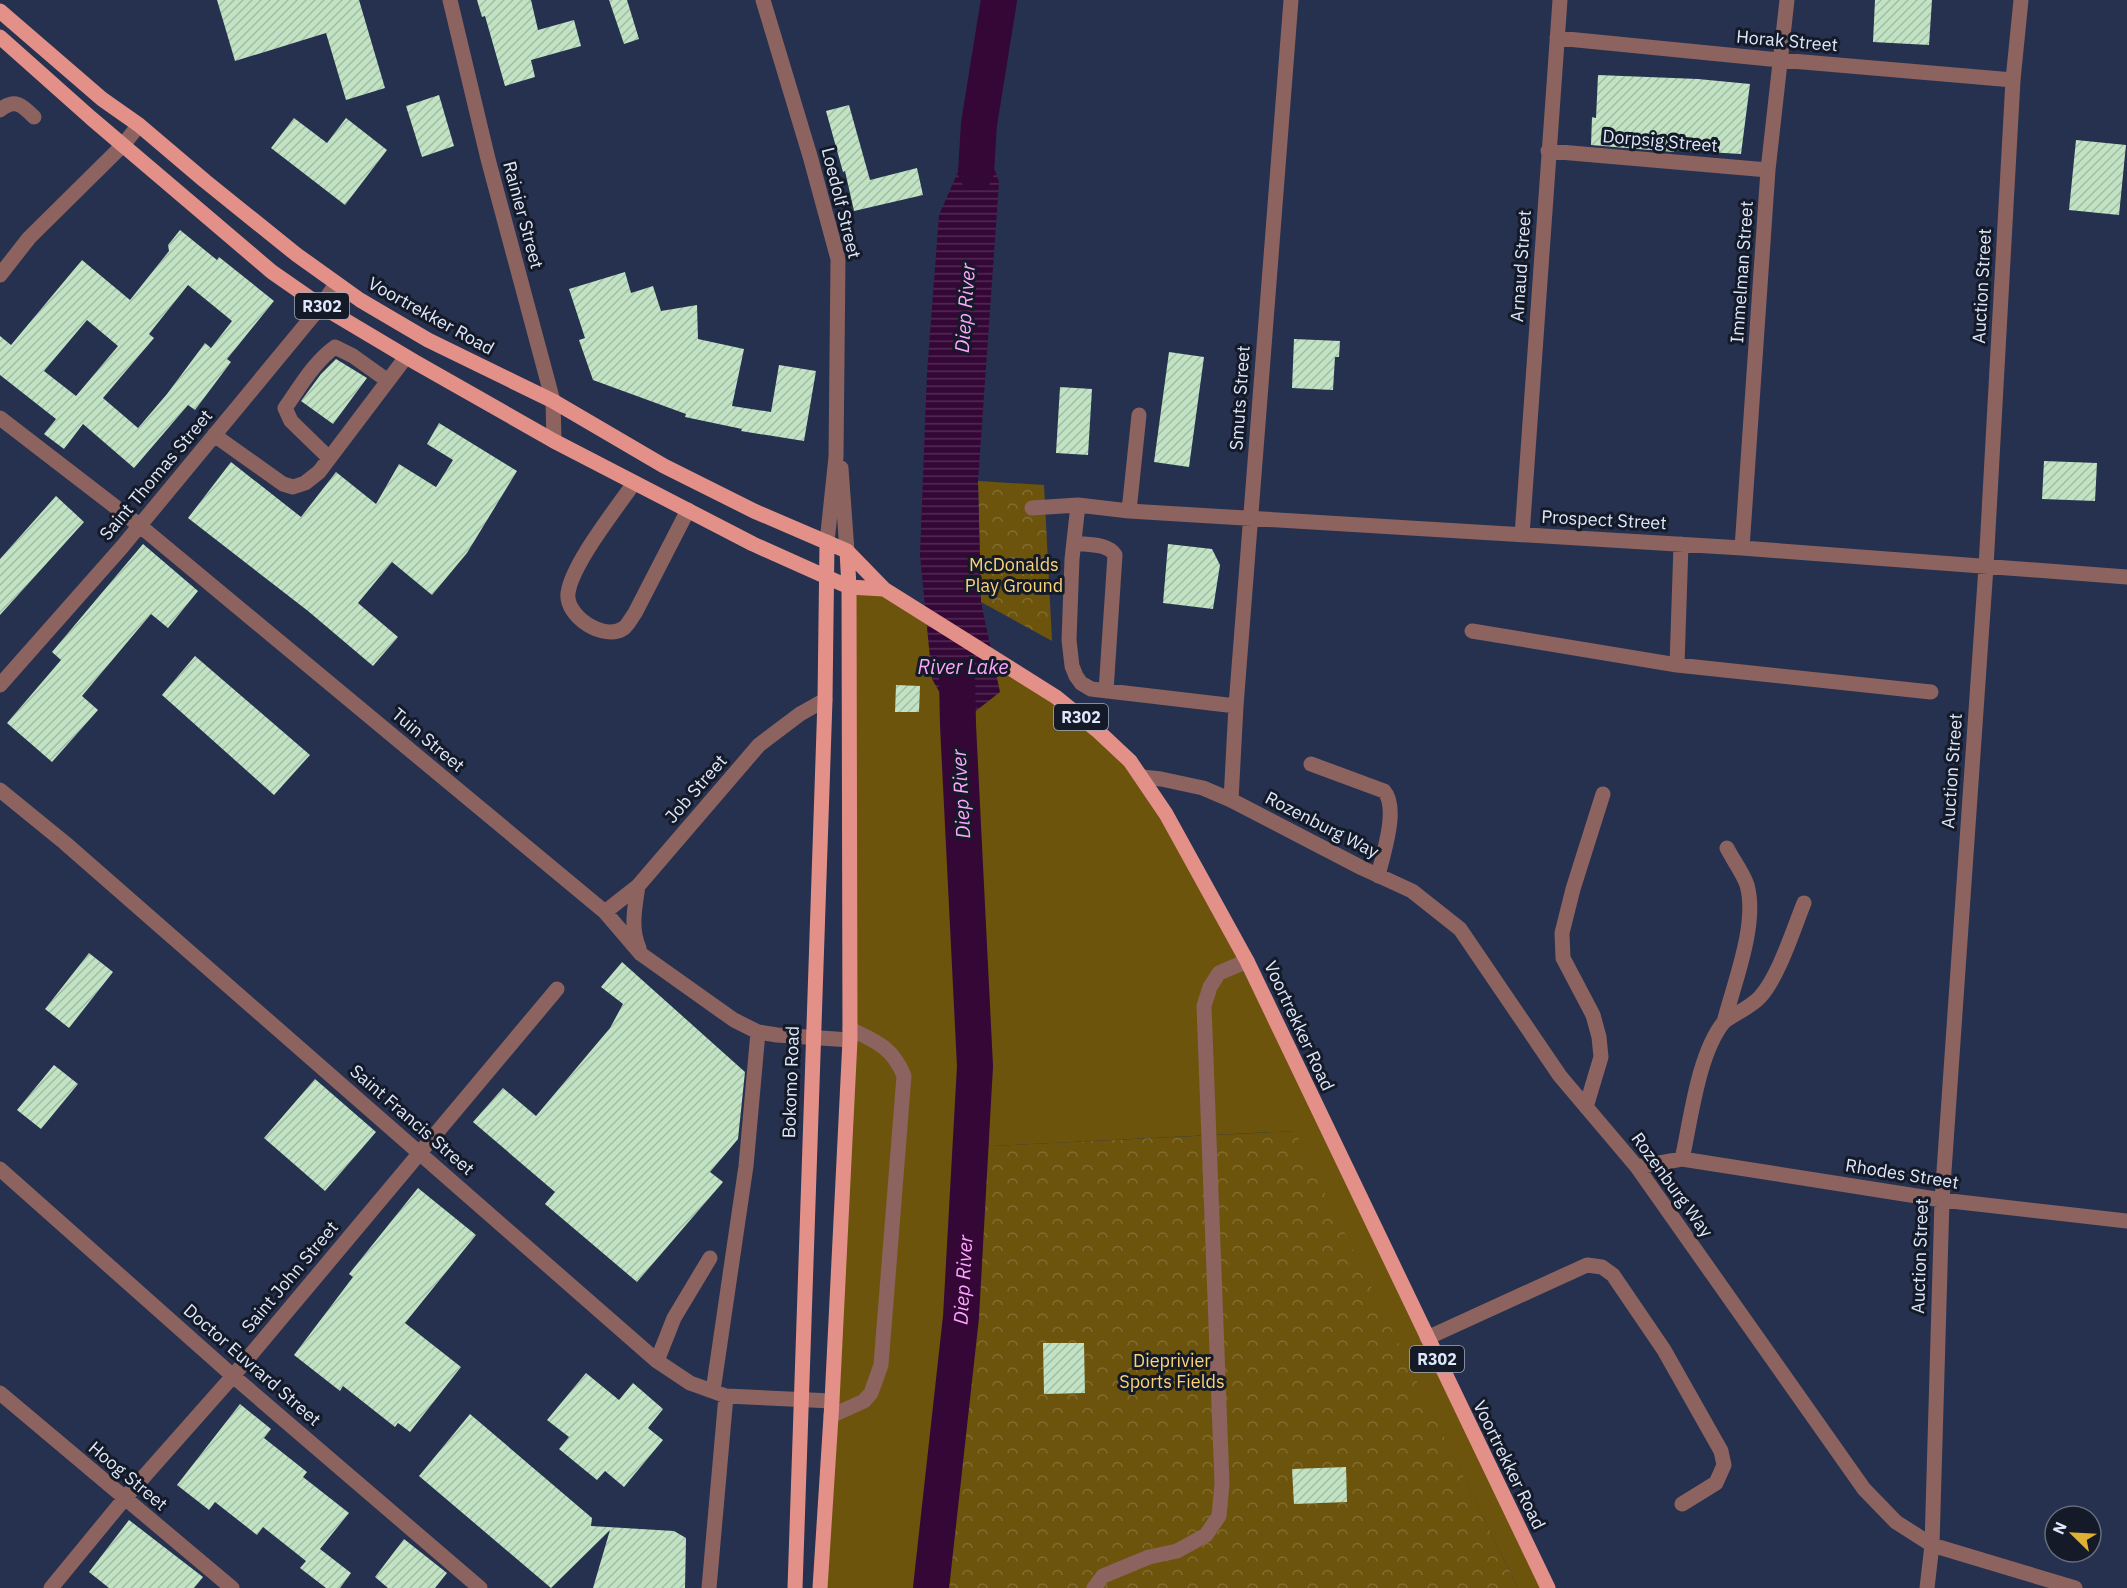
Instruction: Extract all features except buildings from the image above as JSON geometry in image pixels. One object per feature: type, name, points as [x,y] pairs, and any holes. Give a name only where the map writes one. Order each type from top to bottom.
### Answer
[{"type":"main road","name":"Voortrekker Road","points":[[0,11],[102,99],[139,125],[204,181],[336,284],[428,340],[553,401],[664,466],[753,511],[847,551],[884,589],[1056,697],[1130,761],[1166,814],[1246,962],[1548,1588]]},
{"type":"main road","name":"R302","points":[[0,37],[272,272],[321,306],[554,441],[753,544],[849,587],[884,589]]},
{"type":"main road","name":"Loedolf Street","points":[[826,577],[827,542]]},
{"type":"main road","points":[[820,1588],[832,1409],[850,1035],[847,551]]},
{"type":"main road","name":"Bokomo Road","points":[[795,1588],[825,699],[826,577]]},
{"type":"street","name":"Rainier Street","points":[[450,0],[488,159],[553,401],[554,441]]},
{"type":"street","name":"Loedolf Street","points":[[763,0],[838,259],[836,457],[827,542]]},
{"type":"street","name":"Smuts Street","points":[[1231,800],[1236,706],[1291,0]]},
{"type":"street","name":"Arnaud Street","points":[[1522,535],[1560,0]]},
{"type":"street","name":"Immelman Street","points":[[1742,548],[1768,170],[1787,0]]},
{"type":"street","name":"Auction Street","points":[[1927,1588],[1932,1545],[1942,1200],[1986,567],[2013,80],[2021,0]]},
{"type":"street","name":"Horak Street","points":[[1557,38],[2013,80]]},
{"type":"street","points":[[0,110],[9,103],[18,104],[29,112]]},
{"type":"street","points":[[0,275],[29,238],[123,145],[139,125]]},
{"type":"street","name":"Dorpsig Street","points":[[1548,151],[1768,170]]},
{"type":"street","name":"Saint Thomas Street","points":[[0,686],[139,525],[321,306],[336,284]]},
{"type":"street","points":[[329,458],[291,421],[285,408],[311,371],[334,347],[353,356],[388,381]]},
{"type":"street","points":[[214,435],[283,484],[293,487],[305,483],[319,472],[406,357]]},
{"type":"street","points":[[1129,511],[1139,415]]},
{"type":"street","name":"Tuin Street","points":[[0,418],[139,525],[605,912],[641,954],[734,1020],[758,1032],[812,1038],[850,1035]]},
{"type":"street","name":"Loedolf Street","points":[[836,457],[842,469],[847,551]]},
{"type":"street","points":[[634,483],[574,571],[568,594],[570,609],[589,627],[609,632],[624,628],[635,613],[688,510]]},
{"type":"street","name":"Prospect Street","points":[[1032,508],[1078,505],[1129,511],[1251,519],[1742,548],[2127,577]]},
{"type":"street","points":[[1078,505],[1069,640],[1072,666],[1080,683],[1091,689],[1236,706]]},
{"type":"street","points":[[1074,543],[1105,547],[1116,555],[1106,691]]},
{"type":"street","points":[[1677,665],[1681,544]]},
{"type":"street","points":[[1472,631],[1677,665],[1931,692]]},
{"type":"street","name":"Job Street","points":[[605,912],[638,886],[759,745],[800,714],[825,699]]},
{"type":"street","points":[[1311,764],[1384,791],[1389,798],[1390,818],[1378,876]]},
{"type":"street","name":"Rozenburg Way","points":[[1142,777],[1203,788],[1231,800],[1378,876],[1412,891],[1460,929],[1560,1076],[1637,1167],[1864,1489],[1896,1522],[1932,1545],[2074,1588]]},
{"type":"street","name":"Saint Francis Street","points":[[0,790],[65,843],[657,1361],[690,1383],[719,1394],[801,1398],[832,1409]]},
{"type":"street","points":[[1586,1107],[1601,1058],[1599,1037],[1593,1015],[1563,958],[1562,933],[1573,889],[1603,794]]},
{"type":"street","points":[[1682,1159],[1705,1056],[1724,1022],[1749,928],[1751,904],[1746,883],[1727,848]]},
{"type":"street","points":[[638,886],[633,925],[635,940],[641,954]]},
{"type":"street","points":[[1724,1022],[1745,1010],[1768,986],[1804,903]]},
{"type":"street","points":[[1094,1588],[1103,1576],[1149,1557],[1177,1551],[1206,1534],[1219,1516],[1221,1472],[1204,1006],[1210,987],[1219,973],[1246,962]]},
{"type":"street","name":"Saint John Street","points":[[51,1588],[124,1498],[232,1376],[557,989]]},
{"type":"street","points":[[709,1588],[719,1394],[746,1166],[758,1032]]},
{"type":"street","points":[[832,1409],[864,1401],[871,1393],[881,1365],[904,1076],[898,1059],[885,1048],[850,1035]]},
{"type":"street","name":"Rhodes Street","points":[[1637,1167],[1682,1159],[1942,1200],[2127,1221]]},
{"type":"street","name":"Doctor Euvrard Street","points":[[0,1169],[232,1376],[480,1588]]},
{"type":"street","points":[[657,1361],[674,1318],[710,1258]]},
{"type":"street","points":[[1427,1338],[1587,1265],[1602,1267],[1613,1275],[1664,1350],[1721,1450],[1724,1465],[1716,1483],[1682,1504]]},
{"type":"street","name":"Hoog Street","points":[[0,1393],[232,1588]]},
{"type":"green space","name":"McDonalds Play Ground","points":[[978,481],[1044,485],[1052,641],[981,602]]},
{"type":"green space","points":[[849,587],[884,589],[1099,732],[1166,814],[1548,1588],[1518,1588],[1294,1131],[971,1147],[961,1317],[931,1588],[820,1588],[850,1040]]},
{"type":"green space","name":"Dieprivier Sports Fields","points":[[1295,1131],[1518,1588],[932,1588],[961,1317],[970,1147]]},
{"type":"water","name":"River Lake","points":[[979,124],[999,182],[978,481],[981,602],[1000,692],[958,725],[932,679],[920,555],[927,373],[939,215]]},
{"type":"waterway","name":"Diep River","points":[[976,172],[979,124],[999,0]]},
{"type":"waterway","name":"Diep River","points":[[931,1588],[961,1317],[975,1066],[957,676]]}]
